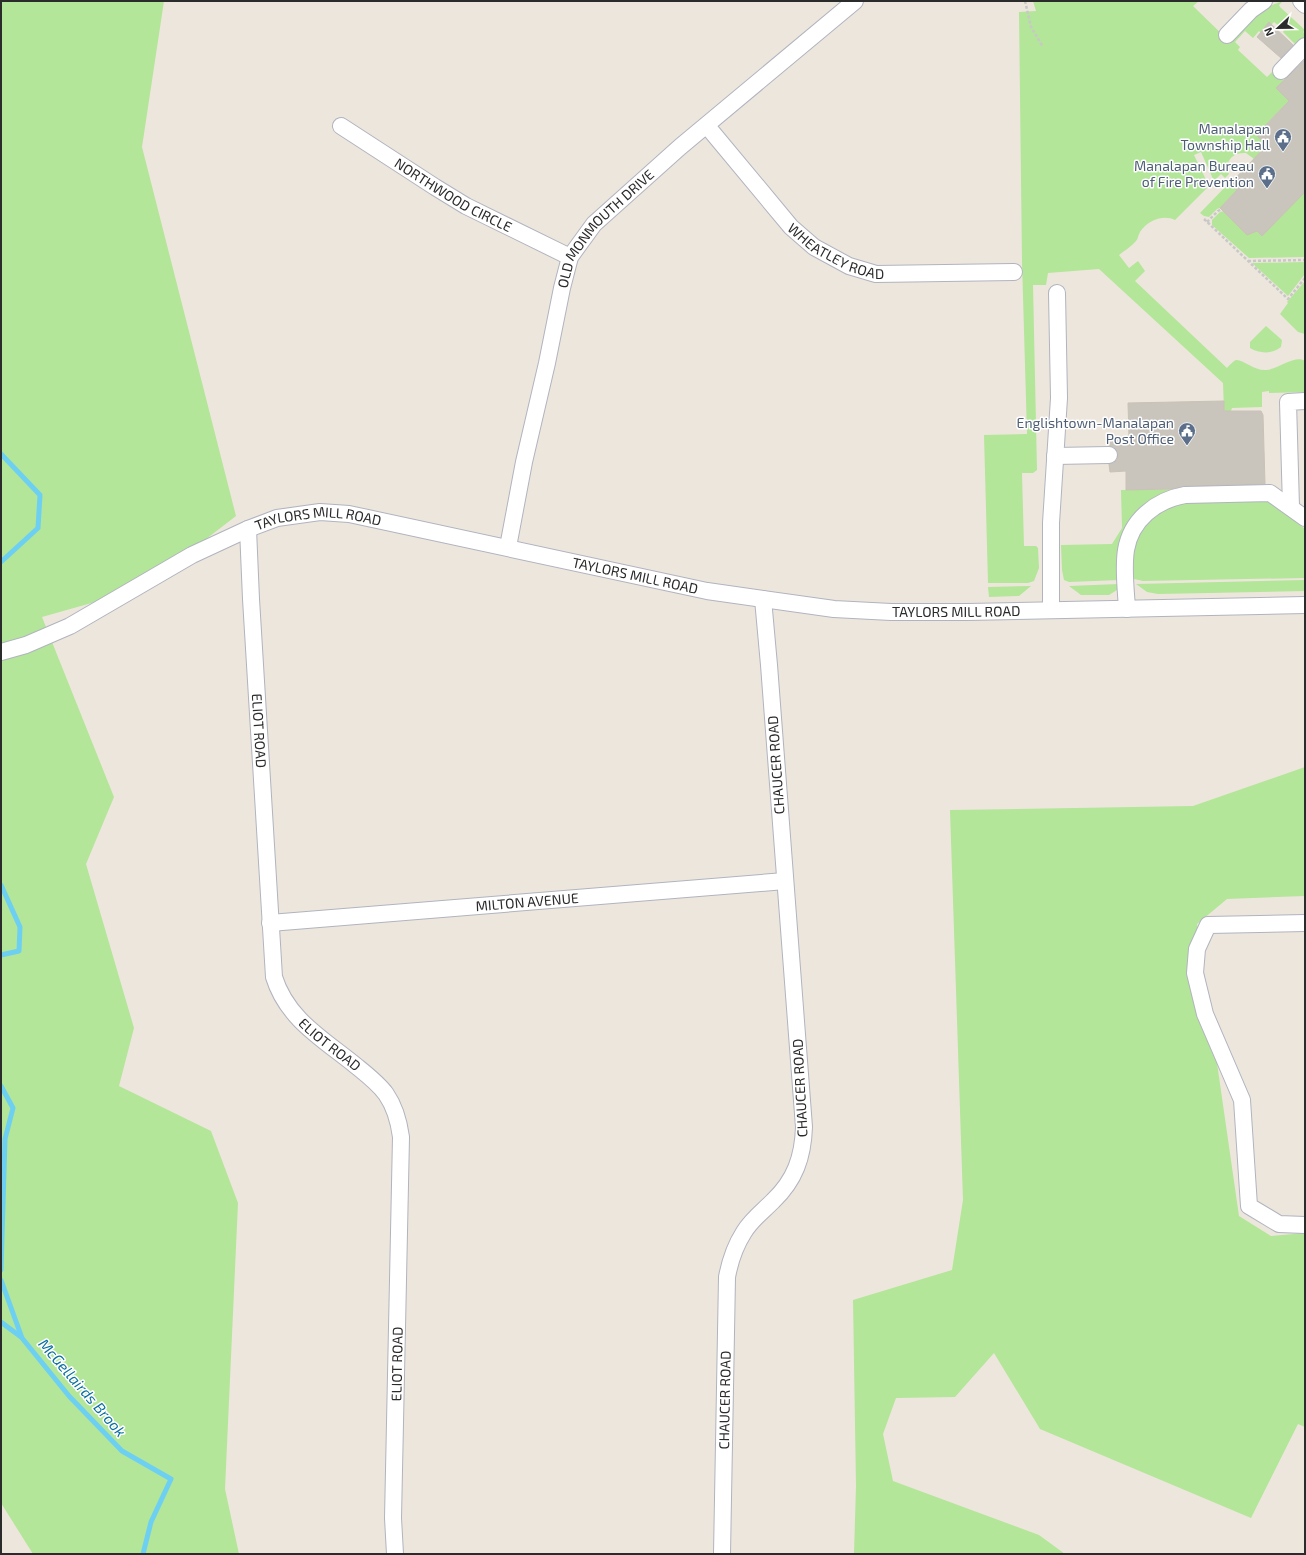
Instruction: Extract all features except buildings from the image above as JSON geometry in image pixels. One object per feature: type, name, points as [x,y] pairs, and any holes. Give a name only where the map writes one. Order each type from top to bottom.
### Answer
[{"type":"street","name":"OLD MONMOUTH DRIVE","points":[[508,547],[524,462],[570,257],[594,224],[680,147],[856,1]]},
{"type":"street","points":[[1227,35],[1251,10],[1264,1]]},
{"type":"street","points":[[1301,1],[1305,5]]},
{"type":"street","name":"NORTHWOOD CIRCLE","points":[[341,126],[466,206],[570,257]]},
{"type":"street","name":"WHEATLEY ROAD","points":[[707,126],[790,227],[814,247],[849,266],[876,274],[1014,272]]},
{"type":"street","points":[[1051,610],[1051,523],[1059,387],[1057,293]]},
{"type":"street","points":[[1291,507],[1288,402],[1305,401]]},
{"type":"street","points":[[1055,456],[1109,455]]},
{"type":"street","points":[[1127,609],[1125,562],[1127,545],[1138,522],[1147,512],[1158,504],[1168,499],[1185,494],[1267,493],[1273,494],[1305,518]]},
{"type":"street","name":"TAYLORS MILL ROAD","points":[[1,652],[26,645],[70,626],[192,555],[248,528],[277,518],[334,512],[508,547],[707,591],[834,609],[891,612],[1305,605]]},
{"type":"street","name":"ELIOT ROAD","points":[[248,528],[274,977],[283,1000],[300,1021],[373,1079],[386,1095],[396,1114],[400,1127],[401,1153],[393,1518],[395,1554]]},
{"type":"street","name":"CHAUCER ROAD","points":[[722,1554],[727,1278],[733,1253],[744,1231],[756,1216],[772,1202],[787,1185],[798,1166],[803,1146],[804,1127],[763,599]]},
{"type":"street","name":"MILTON AVENUE","points":[[270,923],[785,881]]},
{"type":"street","points":[[1305,923],[1208,925],[1197,949],[1195,973],[1205,1014],[1242,1100],[1249,1206],[1279,1224],[1305,1225]]},
{"type":"path","points":[[1026,1],[1030,27],[1035,37],[1043,47]]},
{"type":"path","points":[[1207,222],[1222,209]]},
{"type":"path","points":[[1204,219],[1288,299],[1305,278]]},
{"type":"path","points":[[1248,260],[1305,260]]},
{"type":"green space","points":[[1,1],[164,1],[142,147],[236,516],[141,589],[42,617],[114,797],[86,864],[134,1028],[119,1086],[211,1131],[238,1203],[225,1489],[239,1554],[33,1554],[1,1503]]},
{"type":"green space","points":[[1033,1],[1199,1],[1193,6],[1229,41],[1261,9],[1283,1],[1279,5],[1280,7],[1305,30],[1303,32],[1305,34],[1305,38],[1297,46],[1283,32],[1284,30],[1274,22],[1262,34],[1259,31],[1253,38],[1245,31],[1235,42],[1240,47],[1238,50],[1267,77],[1274,70],[1284,80],[1276,88],[1289,101],[1257,134],[1267,145],[1254,159],[1246,153],[1233,156],[1228,162],[1229,174],[1225,178],[1221,174],[1214,181],[1201,152],[1194,155],[1209,186],[1175,220],[1170,218],[1160,218],[1143,228],[1134,243],[1119,255],[1129,268],[1138,261],[1145,271],[1135,281],[1227,368],[1236,360],[1242,361],[1258,369],[1266,370],[1301,359],[1305,361],[1305,392],[1262,392],[1262,407],[1232,408],[1231,411],[1224,411],[1223,383],[1099,269],[1048,273],[1046,285],[1033,285],[1037,470],[1033,473],[1022,473],[1024,546],[1036,546],[1038,548],[1039,568],[1034,581],[1028,583],[988,583],[984,435],[1027,434],[1022,262],[1019,12],[1036,11]]},
{"type":"green space","points":[[1229,183],[1237,190],[1220,208],[1209,217],[1200,213]]},
{"type":"green space","points":[[1305,192],[1305,257],[1249,258],[1212,225],[1212,220],[1220,212]]},
{"type":"green space","points":[[1305,262],[1305,274],[1288,296],[1252,263]]},
{"type":"green space","points":[[1305,281],[1305,334],[1298,332],[1280,314],[1288,303],[1287,302]]},
{"type":"green space","points":[[1266,326],[1282,340],[1281,347],[1270,352],[1258,351],[1250,348],[1250,342]]},
{"type":"green space","points":[[1178,489],[1151,502],[1119,580],[1069,582],[1064,580],[1061,545],[1112,544],[1122,528],[1121,490]]},
{"type":"green space","points":[[1268,499],[1305,529],[1305,578],[1143,581],[1134,579],[1132,573],[1133,547],[1146,522],[1179,501]]},
{"type":"green space","points":[[1305,580],[1305,591],[1158,594],[1147,592],[1136,584]]},
{"type":"green space","points":[[1119,584],[1117,590],[1109,595],[1081,595],[1069,586]]},
{"type":"green space","points":[[1031,586],[1019,596],[989,597],[988,587]]},
{"type":"green space","points":[[1305,767],[1305,896],[1227,899],[1197,924],[1239,1216],[1271,1236],[1305,1233],[1305,1427],[1298,1424],[1251,1518],[1040,1429],[994,1353],[955,1397],[896,1398],[883,1434],[893,1481],[1039,1535],[1065,1554],[854,1554],[856,1486],[853,1300],[952,1270],[963,1200],[950,810],[1193,806]]},
{"type":"waterway","name":"McGellairds Brook","points":[[1,454],[40,495],[38,528],[1,562]]},
{"type":"waterway","name":"McGellairds Brook","points":[[1,885],[20,927],[19,951],[1,955]]},
{"type":"waterway","name":"McGellairds Brook","points":[[1,1086],[13,1108],[5,1139],[1,1270]]},
{"type":"waterway","name":"McGellairds Brook","points":[[1,1280],[22,1338],[69,1396],[122,1451],[171,1479],[151,1522],[143,1554]]},
{"type":"waterway","points":[[1,1322],[21,1337]]},
{"type":"place","name":"Manalapan Township Hall","points":[[1283,152]]},
{"type":"place","name":"Manalapan Bureau of Fire Prevention","points":[[1267,189]]},
{"type":"place","name":"Englishtown-Manalapan Post Office","points":[[1187,446]]}]
